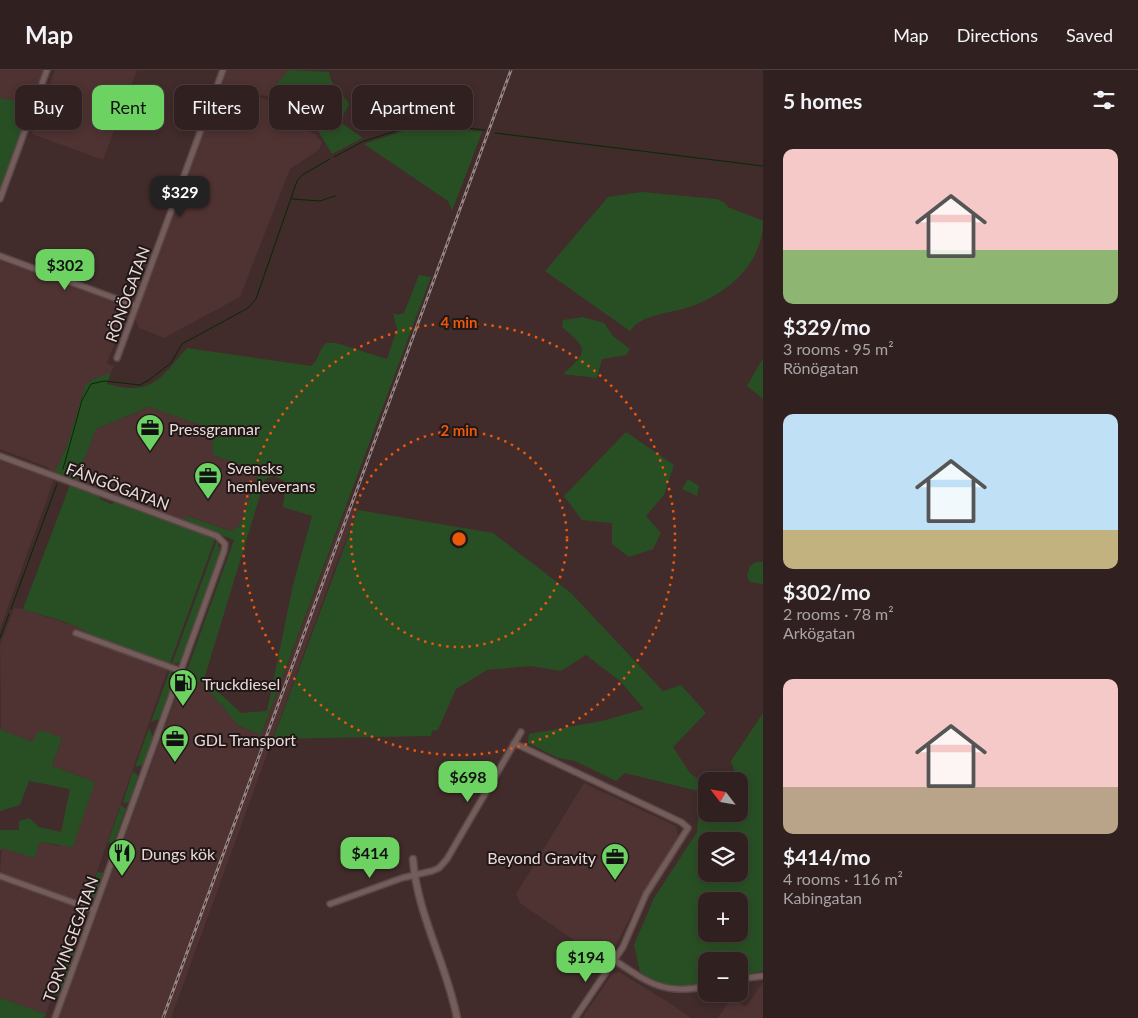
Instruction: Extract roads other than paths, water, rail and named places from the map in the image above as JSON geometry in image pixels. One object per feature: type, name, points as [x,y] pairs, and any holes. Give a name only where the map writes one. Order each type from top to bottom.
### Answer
[{"type":"street","points":[[0,199],[48,70]]},
{"type":"street","name":"RÖNÖGATAN","points":[[117,358],[223,70]]},
{"type":"street","points":[[0,256],[136,306]]},
{"type":"street","name":"FÅNGÖGATAN","points":[[0,456],[217,536],[225,544]]},
{"type":"street","name":"TORVINGEGATAN","points":[[55,1018],[225,544]]},
{"type":"street","points":[[76,633],[181,671]]},
{"type":"street","points":[[330,904],[439,868],[447,859],[520,732]]},
{"type":"street","points":[[514,744],[688,826],[688,830],[646,894],[628,936],[614,960],[575,1018]]},
{"type":"street","points":[[413,859],[424,917],[447,981],[457,1018]]},
{"type":"street","points":[[0,876],[94,910]]},
{"type":"street","points":[[614,960],[658,987],[684,991],[698,988]]},
{"type":"street","points":[[748,978],[763,976]]},
{"type":"waterway","points":[[334,157],[364,141],[421,123],[485,130]]},
{"type":"waterway","points":[[495,133],[763,166]]},
{"type":"waterway","points":[[63,469],[82,400],[91,384],[104,381],[140,385],[171,363],[182,344],[248,308],[256,299],[297,181],[302,175],[330,159]]},
{"type":"waterway","points":[[292,199],[320,201],[335,196]]},
{"type":"waterway","points":[[11,609],[57,484]]},
{"type":"waterway","points":[[0,638],[9,614]]},
{"type":"railway","points":[[163,1018],[511,70]]},
{"type":"place","name":"Pressgrannar","points":[[150,452]]},
{"type":"place","name":"Svensks hemleverans","points":[[208,500]]},
{"type":"place","name":"Truckdiesel","points":[[183,707]]},
{"type":"place","name":"GDL Transport","points":[[175,763]]},
{"type":"place","name":"Dungs kök","points":[[122,877]]},
{"type":"place","name":"Beyond Gravity","points":[[615,881]]}]
